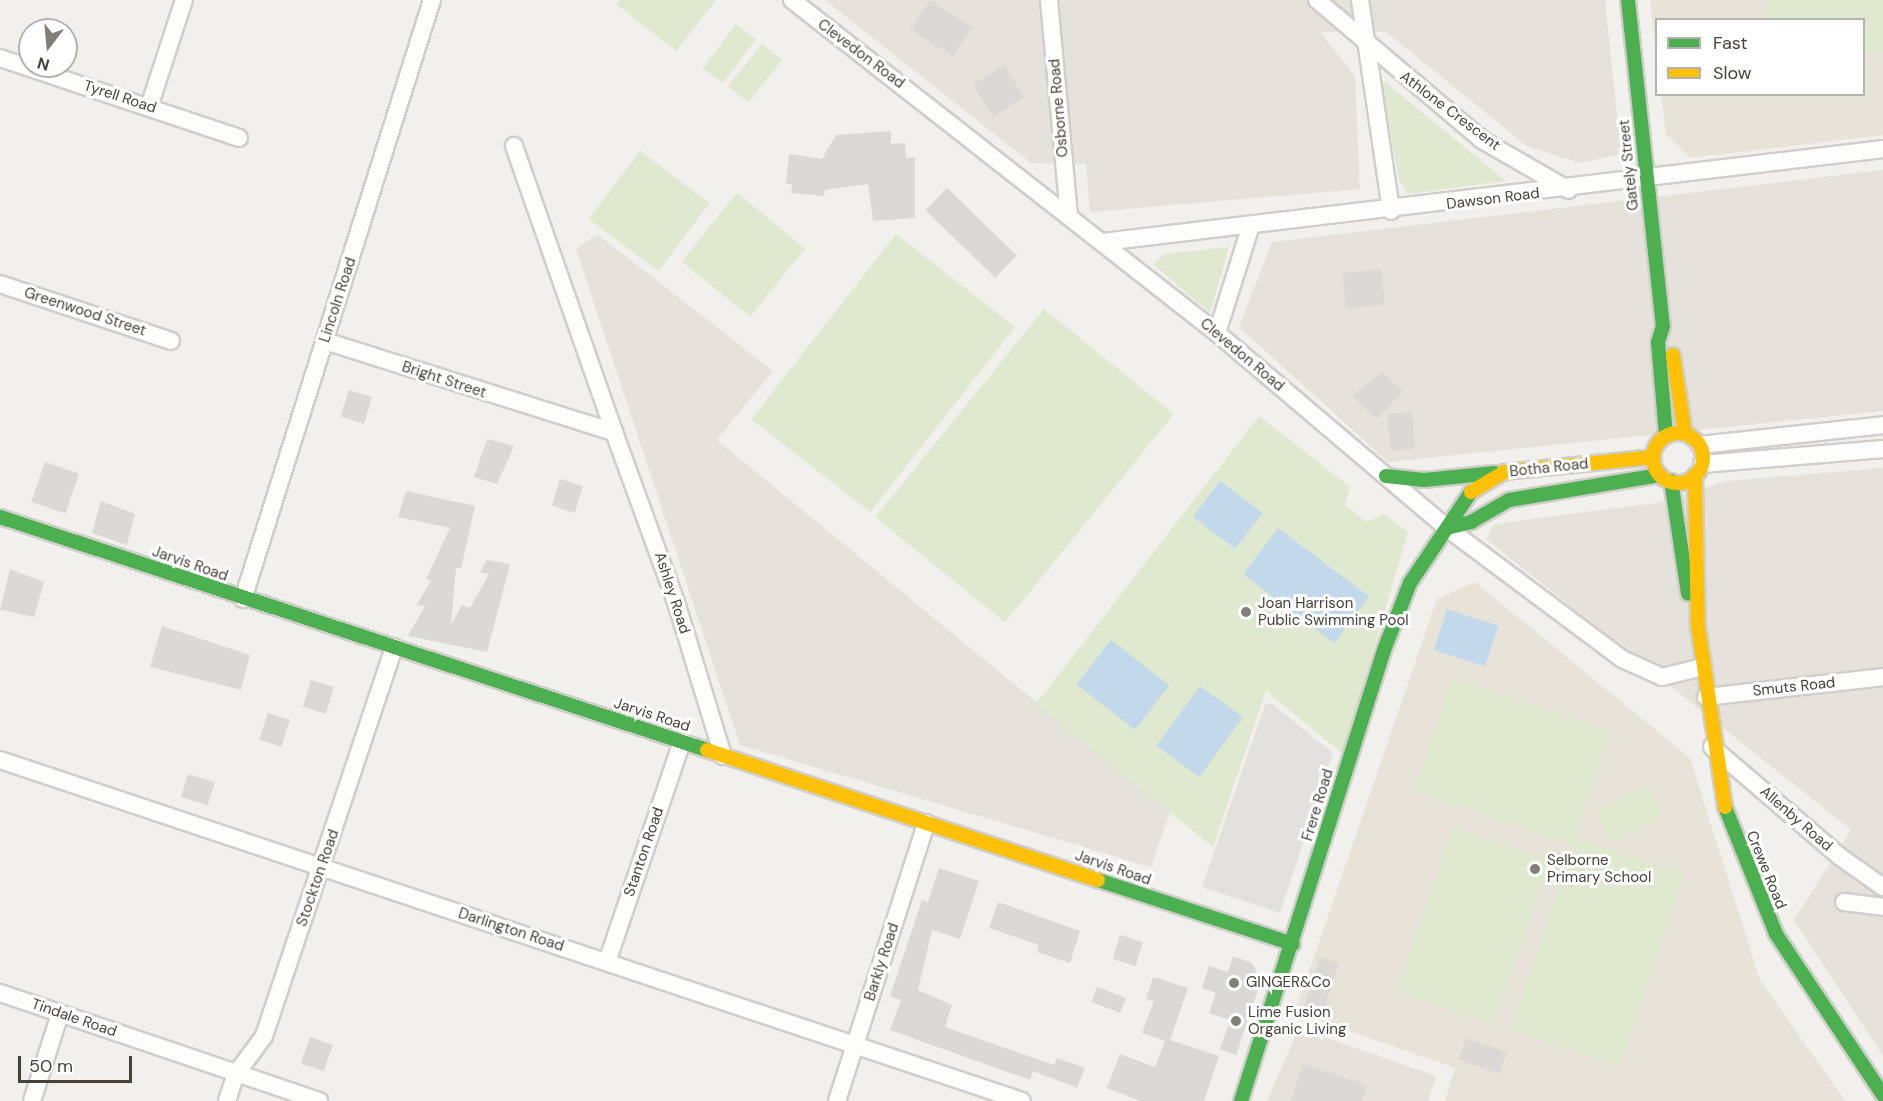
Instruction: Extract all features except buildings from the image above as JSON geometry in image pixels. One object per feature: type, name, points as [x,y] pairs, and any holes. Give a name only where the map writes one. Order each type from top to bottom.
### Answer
[{"type":"street","points":[[149,107],[184,0]]},
{"type":"street","name":"Lincoln Road","points":[[243,599],[432,0]]},
{"type":"street","name":"Clevedon Road","points":[[792,0],[1217,333],[1447,528],[1636,669],[1672,678],[1703,667]]},
{"type":"street","name":"Osborne Road","points":[[1049,0],[1069,215]]},
{"type":"street","name":"Athlone Crescent","points":[[1317,0],[1365,45],[1482,140],[1569,190]]},
{"type":"street","points":[[1360,0],[1391,211]]},
{"type":"street","name":"Gately Street","points":[[1628,0],[1663,326],[1658,342],[1666,436]]},
{"type":"street","name":"Tyrell Road","points":[[0,58],[239,138]]},
{"type":"street","name":"Ashley Road","points":[[514,146],[676,602],[723,756]]},
{"type":"street","name":"Dawson Road","points":[[1103,242],[1391,211],[1883,150]]},
{"type":"street","points":[[1217,333],[1251,225]]},
{"type":"street","name":"Greenwood Street","points":[[0,284],[171,341]]},
{"type":"street","name":"Gately Street","points":[[1663,326],[1671,339],[1685,434]]},
{"type":"street","name":"Bright Street","points":[[325,341],[563,419],[614,432]]},
{"type":"street","points":[[1883,424],[1700,445],[1685,434],[1666,436],[1653,457],[1666,478],[1699,470],[1883,449]]},
{"type":"street","points":[[1699,470],[1700,445]]},
{"type":"street","name":"Botha Road","points":[[1456,507],[1474,489],[1504,472],[1653,457]]},
{"type":"street","name":"Crewe Road","points":[[1699,470],[1698,626],[1712,747],[1755,893],[1806,983],[1883,1095]]},
{"type":"street","points":[[1386,476],[1424,480],[1504,472]]},
{"type":"street","name":"Botha Road","points":[[1447,528],[1471,522],[1509,500],[1666,478]]},
{"type":"street","name":"Crewe Road","points":[[1666,478],[1691,615],[1698,626]]},
{"type":"street","name":"Frere Road","points":[[1241,1101],[1293,944],[1384,650],[1410,583],[1447,528],[1456,507]]},
{"type":"street","name":"Jarvis Road","points":[[0,517],[1293,944]]},
{"type":"street","name":"Stockton Road","points":[[227,1101],[236,1074],[264,1036],[394,647]]},
{"type":"street","name":"Smuts Road","points":[[1706,697],[1883,677]]},
{"type":"street","name":"Stanton Road","points":[[607,962],[682,742]]},
{"type":"street","name":"Allenby Road","points":[[1712,747],[1839,856],[1883,886]]},
{"type":"street","name":"Darlington Road","points":[[0,760],[1022,1101]]},
{"type":"street","name":"Barkly Road","points":[[837,1101],[926,823]]},
{"type":"street","points":[[1844,902],[1883,907]]},
{"type":"street","name":"Tindale Road","points":[[0,993],[319,1101]]},
{"type":"street","points":[[32,1101],[60,1014]]},
{"type":"shaded area","points":[[825,0],[1605,0],[1621,154],[1580,163],[1527,146],[1386,32],[1320,32],[1355,76],[1360,189],[1090,212],[1086,164],[1031,163]]},
{"type":"shaded area","points":[[1650,0],[1883,0],[1883,135],[1690,158],[1666,134],[1661,96],[1865,96],[1865,18],[1655,18],[1655,44]]},
{"type":"shaded area","points":[[1883,170],[1883,411],[1388,462],[1239,327],[1272,242]]},
{"type":"shaded area","points":[[597,234],[773,371],[717,440],[1170,812],[1151,867],[740,745],[576,249]]},
{"type":"shaded area","points":[[1883,468],[1883,1056],[1794,920],[1851,830],[1486,539],[1494,524],[1656,503],[1727,481]]},
{"type":"shaded area","name":"Selborne Primary School","points":[[1475,582],[1690,758],[1760,980],[1845,1101],[1445,1101],[1455,1068],[1295,1012],[1437,599]]},
{"type":"shaded area","points":[[1271,703],[1333,753],[1280,913],[1202,887],[1265,704]]},
{"type":"shaded area","points":[[1299,1028],[1436,1076],[1428,1101],[1267,1101]]},
{"type":"green space","points":[[620,0],[716,0],[676,51],[616,4]]},
{"type":"green space","points":[[1764,0],[1883,0],[1883,51],[1865,52],[1865,18],[1765,18]]},
{"type":"green space","points":[[736,24],[756,39],[723,83],[703,68]]},
{"type":"green space","points":[[762,44],[782,60],[748,102],[728,86]]},
{"type":"green space","points":[[1385,82],[1506,181],[1408,194],[1399,179],[1381,85]]},
{"type":"green space","points":[[640,151],[709,203],[658,271],[589,219]]},
{"type":"green space","points":[[737,193],[805,248],[750,317],[682,261]]},
{"type":"green space","points":[[896,234],[1015,327],[870,512],[751,419]]},
{"type":"green space","points":[[1229,247],[1210,313],[1153,264],[1164,254]]},
{"type":"green space","points":[[1044,309],[1174,414],[1005,622],[875,517]]},
{"type":"green space","name":"Joan Harrison Public Swimming Pool","points":[[1259,416],[1350,487],[1345,505],[1367,522],[1384,514],[1408,532],[1343,754],[1266,691],[1213,847],[1036,704]]},
{"type":"green space","points":[[1452,678],[1611,731],[1575,838],[1684,874],[1620,1066],[1511,1030],[1573,845],[1414,791]]},
{"type":"green space","points":[[1646,786],[1661,816],[1611,842],[1595,812]]},
{"type":"green space","points":[[1453,827],[1549,860],[1493,1024],[1397,991]]},
{"type":"water","points":[[1220,481],[1262,513],[1235,549],[1193,517]]},
{"type":"water","points":[[1278,528],[1369,597],[1334,643],[1243,574]]},
{"type":"water","points":[[1447,609],[1498,626],[1485,667],[1434,650]]},
{"type":"water","points":[[1111,640],[1169,686],[1135,730],[1077,684]]},
{"type":"water","points":[[1200,686],[1243,717],[1199,777],[1157,746]]},
{"type":"traffic: fast","points":[[1628,0],[1663,326],[1658,342],[1666,436]]},
{"type":"traffic: fast","points":[[1386,476],[1424,480],[1495,473]]},
{"type":"traffic: fast","points":[[1447,528],[1471,522],[1509,500],[1660,475]]},
{"type":"traffic: fast","points":[[1671,481],[1688,594]]},
{"type":"traffic: fast","points":[[1241,1101],[1384,650],[1410,583],[1471,492]]},
{"type":"traffic: fast","points":[[0,517],[707,750]]},
{"type":"traffic: fast","points":[[1725,807],[1776,934],[1883,1095]]},
{"type":"traffic: fast","points":[[1098,880],[1293,944]]},
{"type":"traffic: slow","points":[[1673,355],[1685,433]]},
{"type":"traffic: slow","points":[[1678,433],[1687,435],[1698,444],[1703,458],[1701,467],[1692,478],[1678,483],[1669,481],[1658,472],[1653,458],[1655,449],[1664,438],[1678,433]]},
{"type":"traffic: slow","points":[[1471,492],[1504,472],[1653,457]]},
{"type":"traffic: slow","points":[[1695,475],[1698,626],[1725,807]]},
{"type":"traffic: slow","points":[[707,750],[1098,880]]},
{"type":"place","name":"Joan Harrison Public Swimming Pool","points":[[1246,612]]},
{"type":"place","name":"Selborne Primary School","points":[[1535,869]]},
{"type":"place","name":"GINGER&Co","points":[[1234,983]]},
{"type":"place","name":"Lime Fusion Organic Living","points":[[1236,1021]]}]
